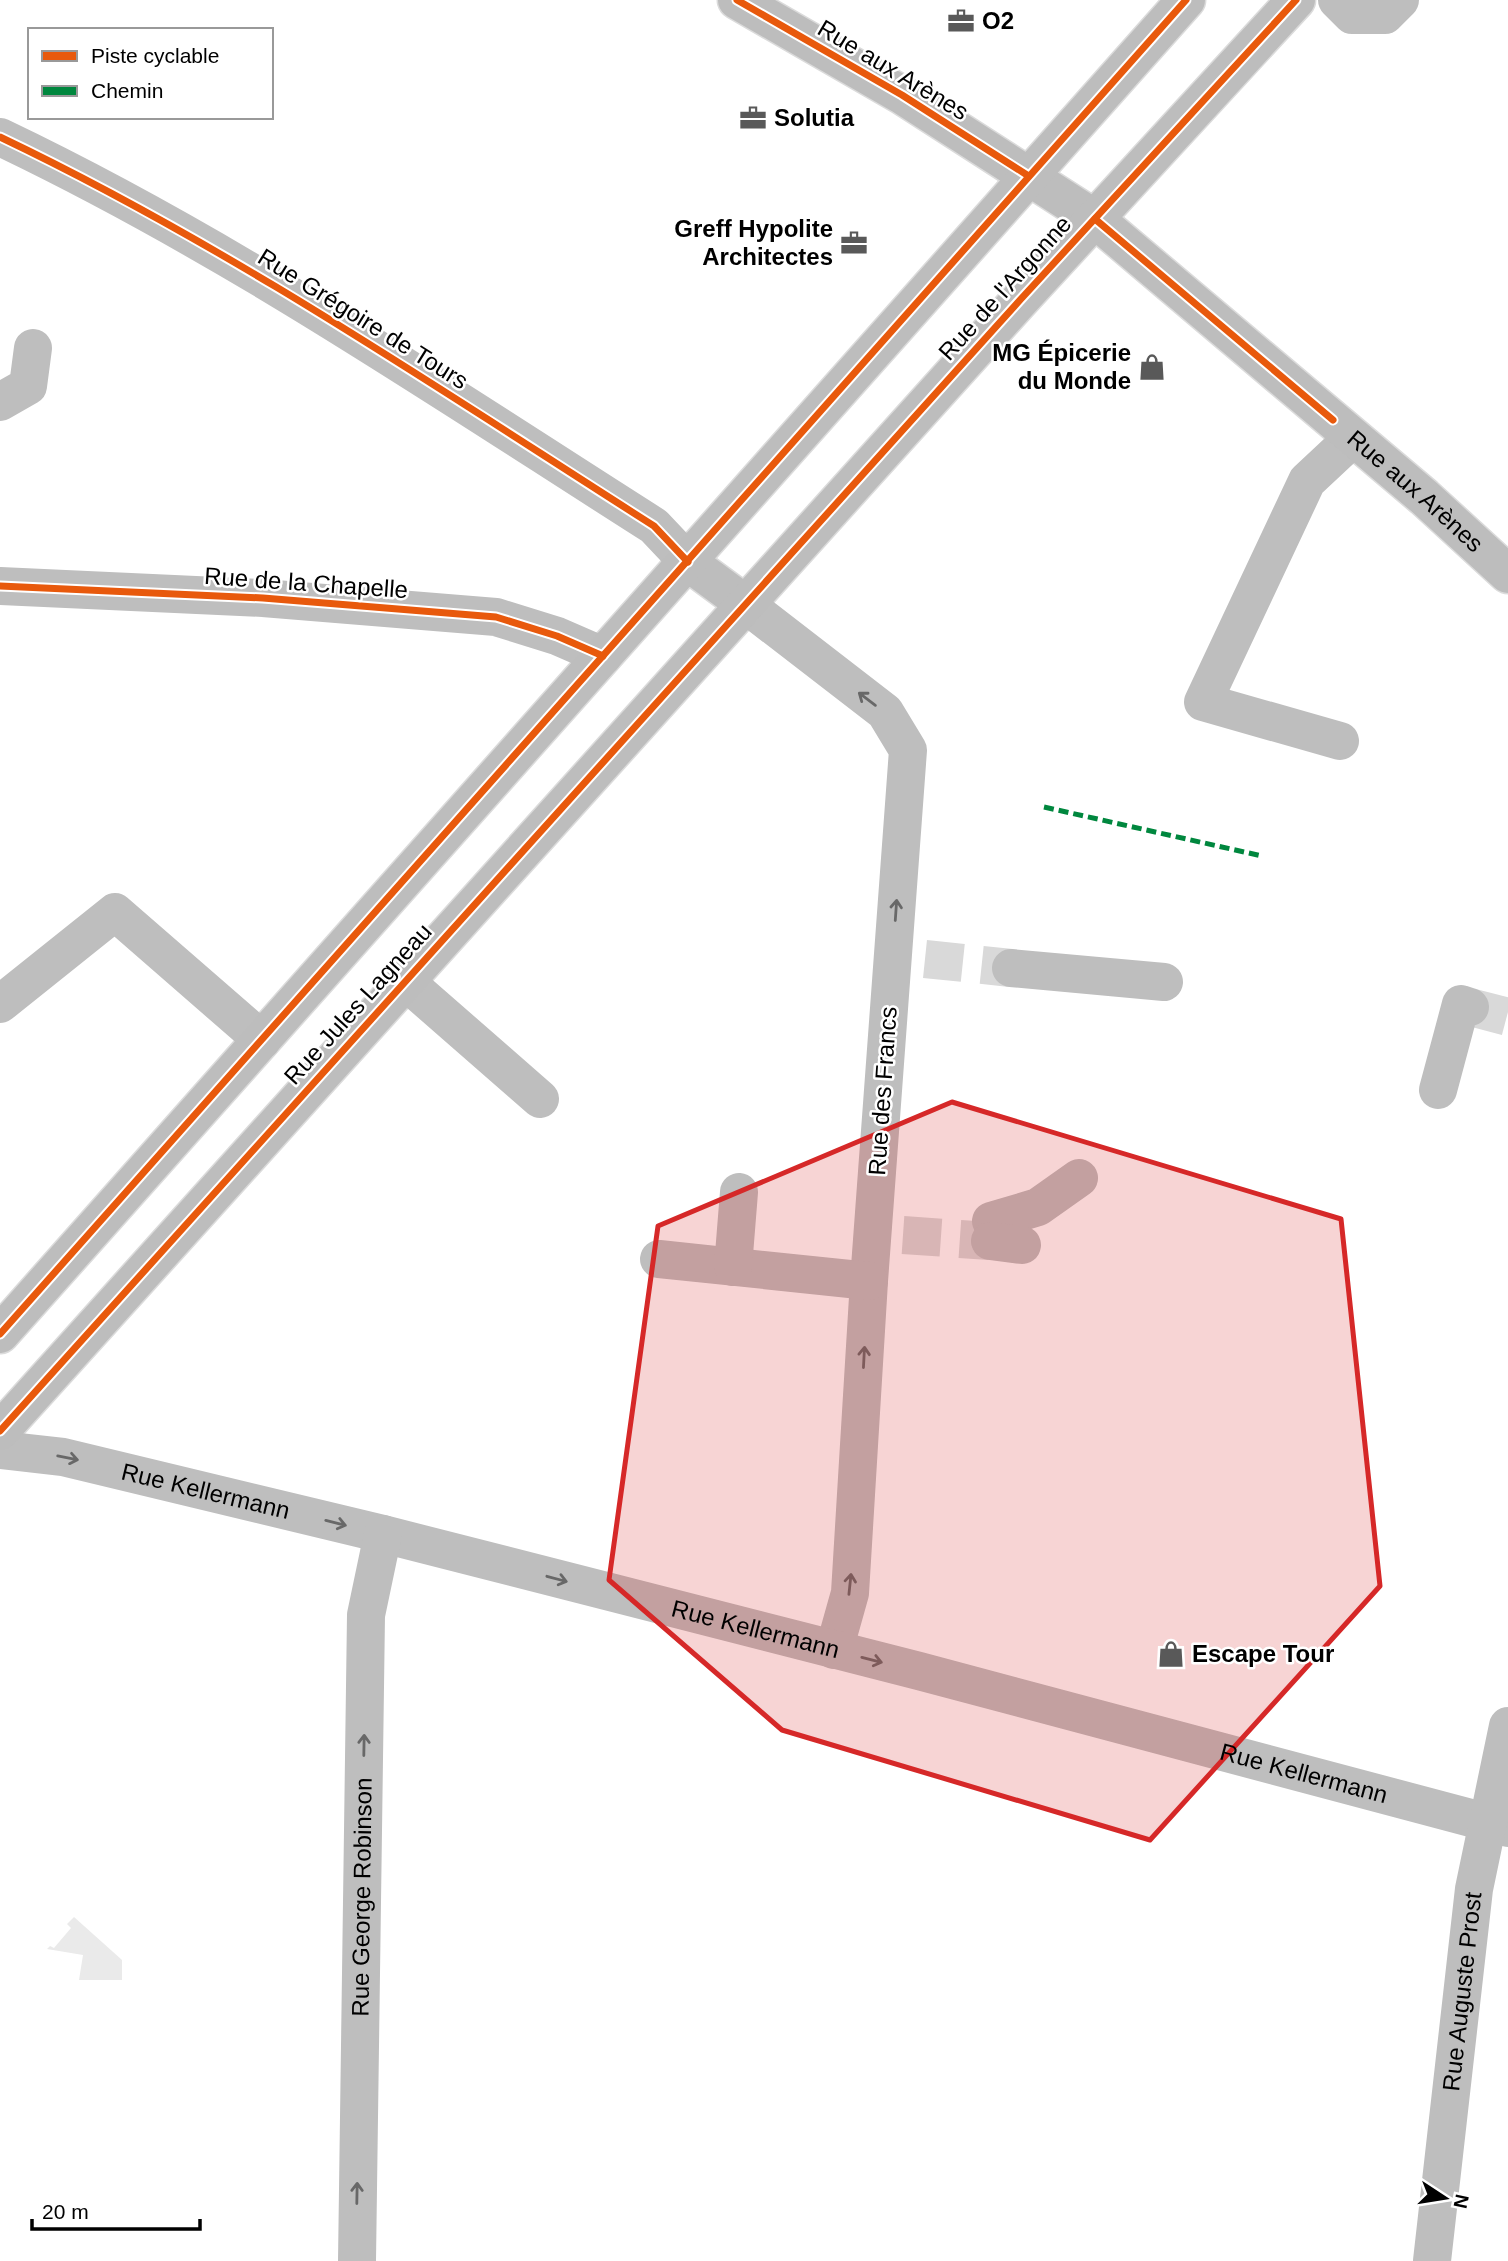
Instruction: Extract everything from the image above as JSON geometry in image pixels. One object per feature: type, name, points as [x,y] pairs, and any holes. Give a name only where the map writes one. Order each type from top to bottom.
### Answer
[{"type":"main road","name":"Rue aux Arènes","points":[[737,0],[902,95],[1095,219],[1508,574]]},
{"type":"main road","points":[[745,604],[688,562],[1027,175],[1186,0]]},
{"type":"main road","name":"Rue de l'Argonne","points":[[745,604],[1296,0]]},
{"type":"main road","name":"Rue Jules Lagneau","points":[[0,1334],[688,562]]},
{"type":"main road","name":"Rue Jules Lagneau","points":[[0,1431],[745,604]]},
{"type":"street","points":[[1337,0],[1352,15],[1385,15],[1400,0]]},
{"type":"street","name":"Rue Grégoire de Tours","points":[[0,137],[88,179],[228,258],[345,329],[654,526],[688,562]]},
{"type":"street","points":[[0,402],[28,386],[33,348]]},
{"type":"street","points":[[1340,741],[1203,702],[1307,481],[1353,438]]},
{"type":"street","name":"Rue de la Chapelle","points":[[0,586],[263,598],[496,617],[558,636],[603,656]]},
{"type":"street","name":"Rue des Francs","points":[[745,604],[885,712],[908,750],[909,957],[888,1224],[869,1281],[850,1593],[834,1650]]},
{"type":"street","points":[[0,1004],[116,912],[262,1040]]},
{"type":"street","points":[[1011,968],[1164,982]]},
{"type":"street","points":[[405,981],[540,1099]]},
{"type":"street","points":[[1438,1090],[1461,1004],[1470,1007]]},
{"type":"street","points":[[1001,1236],[1079,1178]]},
{"type":"street","points":[[733,1267],[739,1192]]},
{"type":"street","points":[[659,1259],[869,1281]]},
{"type":"street","name":"Rue Kellermann","points":[[0,1450],[63,1457],[383,1534],[1498,1826]]},
{"type":"street","name":"Rue George Robinson","points":[[356,2261],[366,1615],[383,1534]]},
{"type":"street","name":"Rue Auguste Prost","points":[[1433,2261],[1474,1889],[1498,1826],[1508,1726]]},
{"type":"highlighted area","points":[[952,1102],[1341,1219],[1380,1586],[1150,1840],[782,1730],[609,1580],[658,1226]]},
{"type":"shaded area","points":[[74,1917],[122,1960],[122,1980],[79,1980],[83,1955],[47,1949],[50,1946],[54,1948],[71,1928],[67,1924]]},
{"type":"tunnel","points":[[925,959],[1011,968]]},
{"type":"tunnel","points":[[1470,1007],[1508,1017]]},
{"type":"tunnel","points":[[903,1235],[990,1241]]},
{"type":"marked path","points":[[1044,807],[1262,856]]},
{"type":"cycle path","points":[[737,0],[902,95],[1027,175]]},
{"type":"cycle path","points":[[0,1334],[1186,0]]},
{"type":"cycle path","points":[[0,1431],[1020,300],[1296,0]]},
{"type":"cycle path","points":[[0,137],[169,225],[333,321],[654,526],[688,562]]},
{"type":"cycle path","points":[[1095,219],[1333,420]]},
{"type":"cycle path","points":[[0,586],[263,598],[496,617],[557,636],[603,656]]},
{"type":"place","name":"O2","points":[[961,21]]},
{"type":"place","name":"Solutia","points":[[753,118]]},
{"type":"place","name":"Greff Hypolite Architectes","points":[[854,243]]},
{"type":"place","name":"MG Épicerie du Monde","points":[[1152,367]]},
{"type":"place","name":"Escape Tour","points":[[1171,1654]]}]
